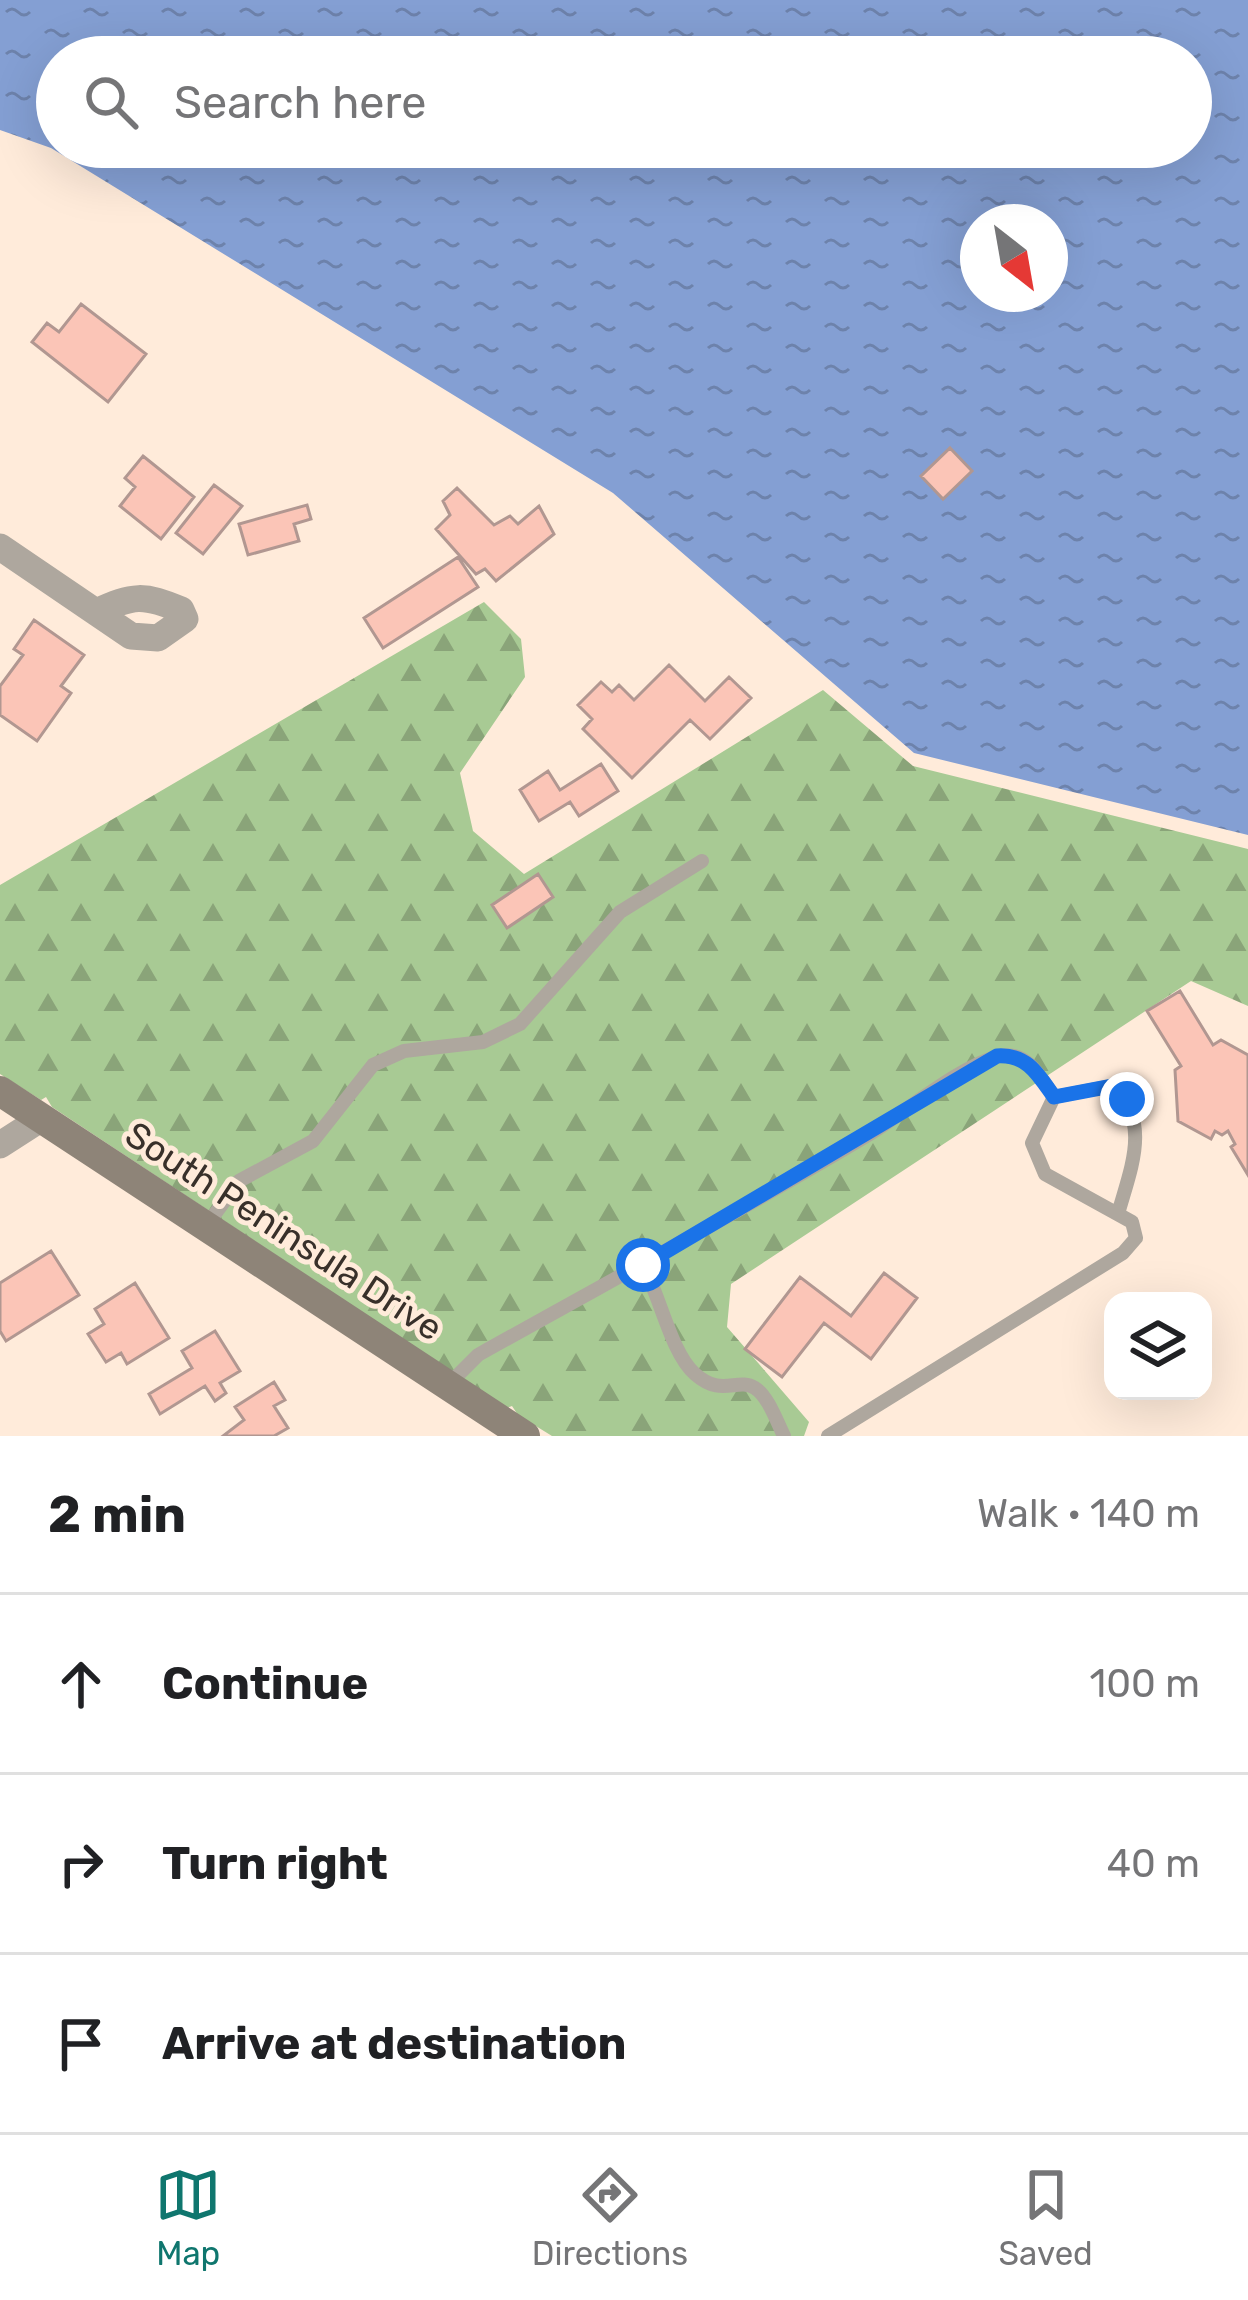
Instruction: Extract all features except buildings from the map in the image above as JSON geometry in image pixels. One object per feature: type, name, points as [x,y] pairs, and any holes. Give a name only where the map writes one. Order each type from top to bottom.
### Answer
[{"type":"main road","name":"South Peninsula Drive","points":[[0,1091],[448,1386],[509,1433]]},
{"type":"street","points":[[0,547],[96,612]]},
{"type":"street","points":[[0,1145],[42,1118]]},
{"type":"lane","points":[[206,1226],[238,1181],[313,1141],[373,1065],[404,1051],[483,1042],[520,1024],[620,912],[702,861]]},
{"type":"lane","points":[[448,1386],[478,1355],[643,1265],[997,1056],[1015,1055],[1033,1067],[1054,1097]]},
{"type":"lane","points":[[1054,1097],[1112,1086],[1127,1099],[1136,1124],[1118,1214]]},
{"type":"lane","points":[[828,1436],[1123,1252],[1136,1238],[1132,1222],[1045,1174],[1032,1143],[1054,1097]]},
{"type":"lane","points":[[643,1265],[659,1294],[675,1346],[693,1373],[718,1389],[749,1385],[759,1390],[784,1436]]},
{"type":"green space","points":[[484,602],[521,639],[525,677],[460,773],[473,831],[524,874],[823,690],[913,766],[1248,849],[1248,1006],[1191,981],[731,1284],[727,1327],[809,1422],[804,1436],[552,1436],[52,1107],[46,1097],[41,1100],[0,1074],[0,885]]},
{"type":"water","points":[[0,0],[1248,0],[1248,835],[914,753],[613,493],[84,168],[1212,168],[1212,36],[36,36],[36,143],[0,130]]},
{"type":"route","points":[[643,1265],[997,1056],[1015,1055],[1033,1067],[1054,1097],[1112,1086],[1127,1099]]}]
